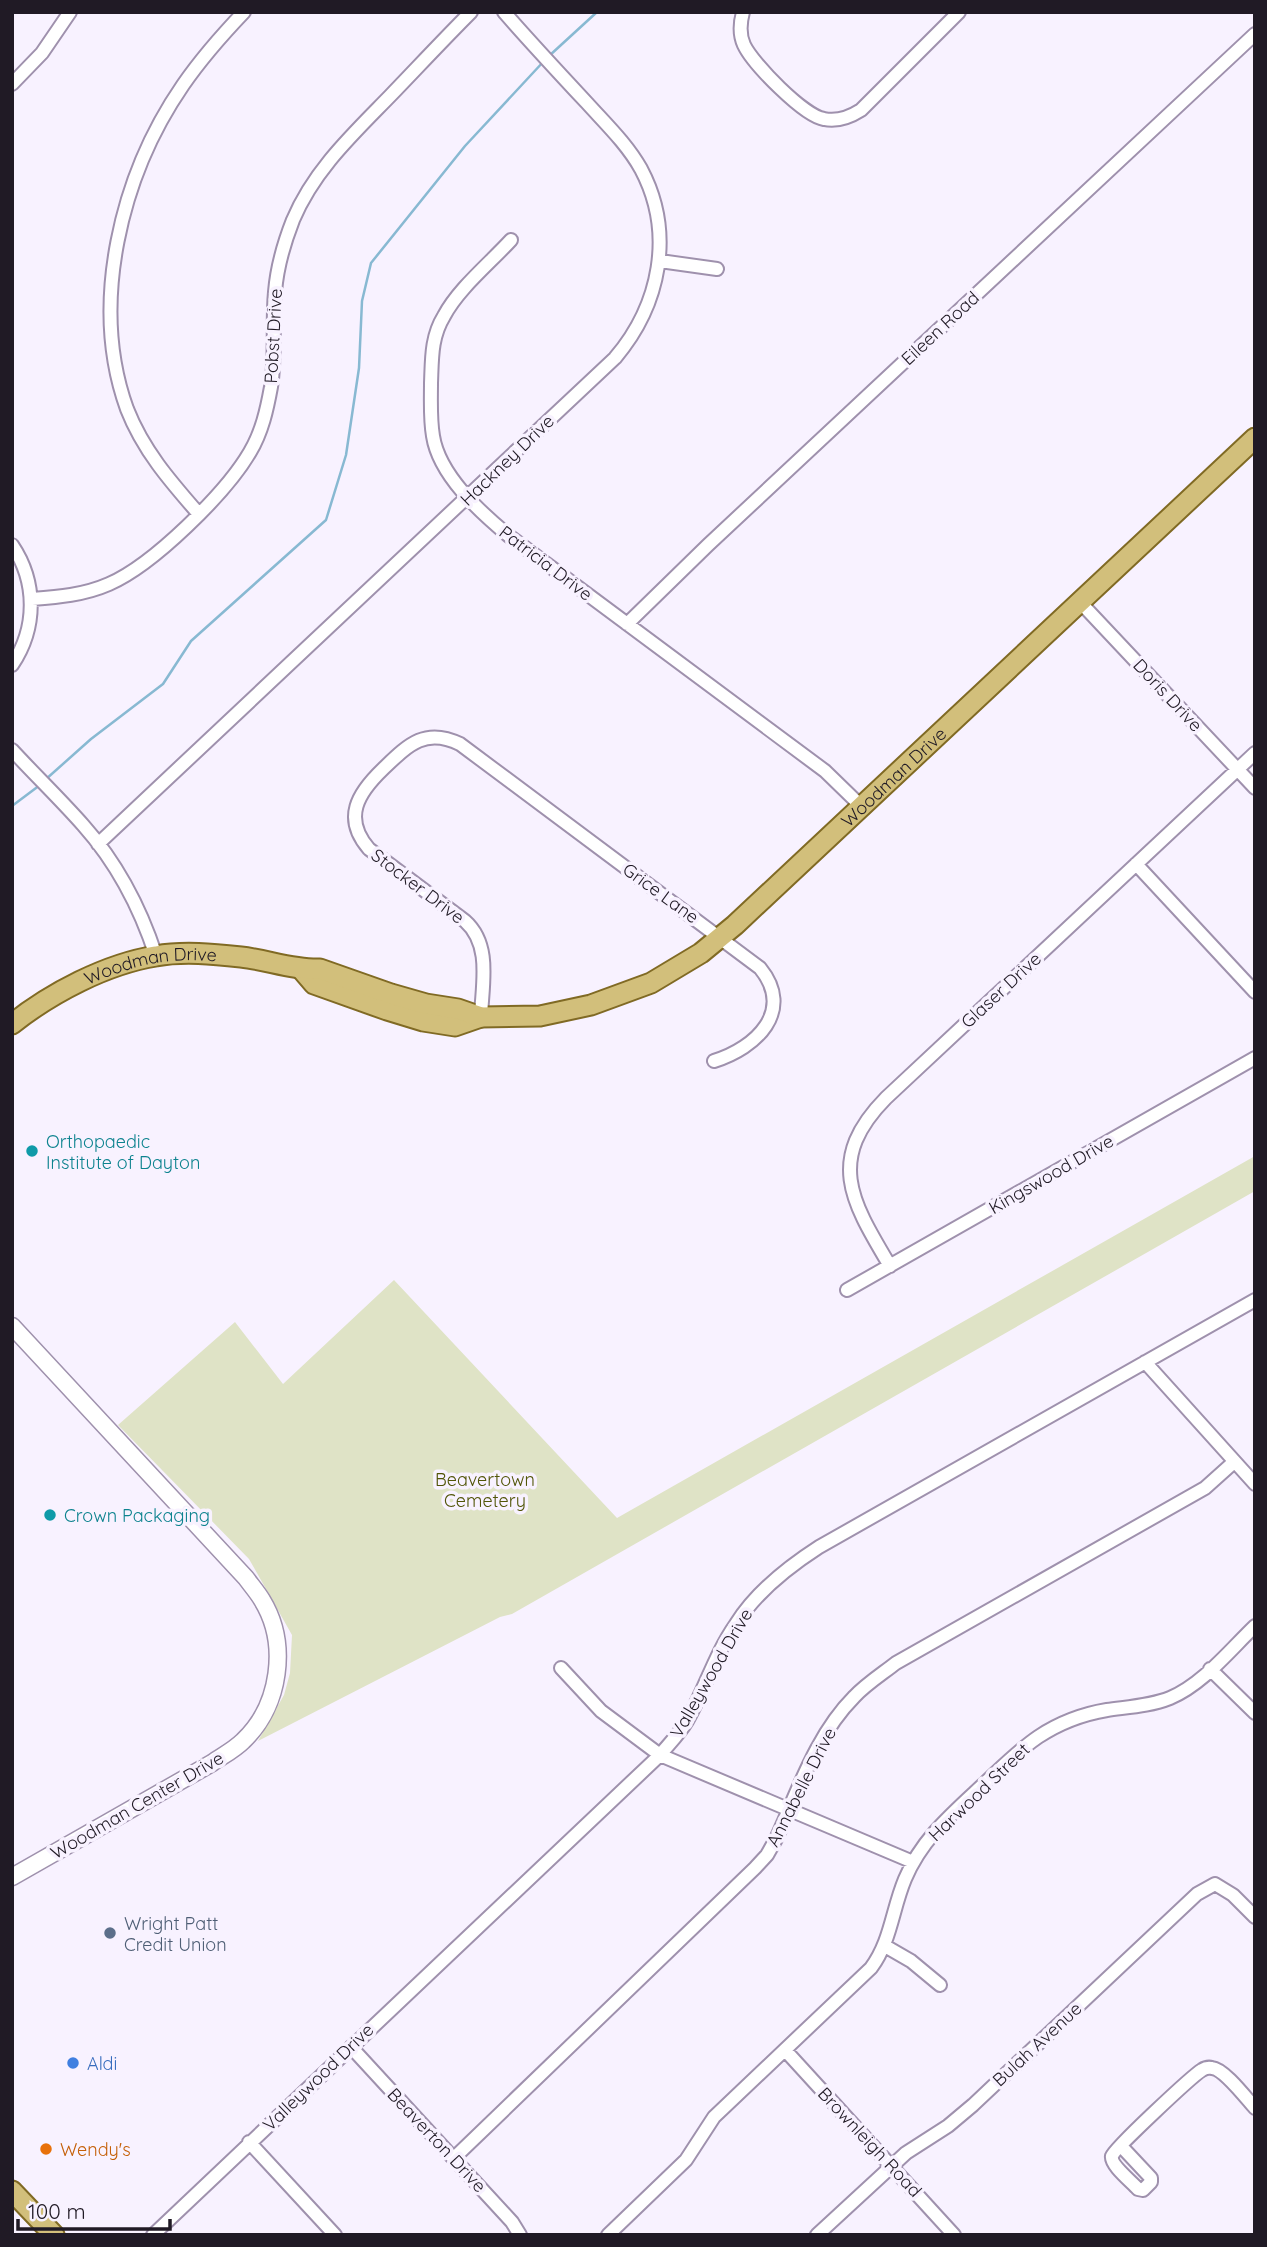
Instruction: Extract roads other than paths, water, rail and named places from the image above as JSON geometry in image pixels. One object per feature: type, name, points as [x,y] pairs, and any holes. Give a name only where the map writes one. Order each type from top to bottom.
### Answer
[{"type":"main road","name":"Woodman Drive","points":[[12,1024],[48,998],[68,988],[123,965],[156,956],[195,954],[271,961],[302,970],[314,984],[377,1007],[423,1021],[455,1026],[481,1017],[548,1015],[591,1005],[624,994],[672,972],[721,937],[1255,438]]},
{"type":"main road","points":[[12,2191],[54,2235]]},
{"type":"street","points":[[12,83],[42,52],[70,12]]},
{"type":"street","points":[[198,513],[151,456],[128,410],[114,354],[112,288],[124,216],[148,147],[163,116],[196,67],[244,12]]},
{"type":"street","name":"Pobst Drive","points":[[32,599],[78,594],[126,576],[157,552],[235,475],[258,435],[271,385],[275,289],[279,263],[304,196],[332,157],[471,12]]},
{"type":"street","name":"Hackney Drive","points":[[98,844],[615,358],[646,310],[660,261],[658,221],[652,195],[620,139],[504,12]]},
{"type":"street","points":[[743,12],[741,29],[744,43],[758,65],[803,109],[814,116],[835,120],[861,110],[959,12]]},
{"type":"street","name":"Eileen Road","points":[[627,624],[1255,34]]},
{"type":"street","name":"Patricia Drive","points":[[511,240],[450,305],[435,336],[432,352],[431,421],[434,444],[445,469],[509,536],[825,771],[861,806]]},
{"type":"street","points":[[660,261],[717,269]]},
{"type":"street","points":[[12,545],[23,565],[32,599],[28,629],[12,665]]},
{"type":"street","name":"Doris Drive","points":[[1080,602],[1255,788]]},
{"type":"street","name":"Stocker Drive","points":[[460,744],[451,739],[432,737],[405,747],[363,790],[355,808],[355,821],[358,833],[369,849],[465,921],[477,935],[483,953],[481,1017]]},
{"type":"street","name":"Grice Lane","points":[[460,744],[721,937],[766,975],[773,993],[769,1022],[752,1042],[730,1056],[714,1061]]},
{"type":"street","points":[[12,750],[98,844],[133,897],[145,922],[156,956]]},
{"type":"street","name":"Glaser Drive","points":[[890,1266],[861,1217],[853,1194],[851,1160],[856,1136],[862,1125],[886,1098],[1255,753]]},
{"type":"street","points":[[12,771],[23,761]]},
{"type":"street","points":[[1136,864],[1255,992]]},
{"type":"street","name":"Kingswood Drive","points":[[847,1290],[1255,1058]]},
{"type":"street","name":"Valleywood Drive","points":[[153,2235],[660,1755],[688,1720],[712,1666],[736,1622],[786,1570],[819,1546],[1255,1300]]},
{"type":"street","name":"Woodman Center Drive","points":[[12,1326],[246,1578],[269,1613],[278,1655],[274,1688],[269,1702],[253,1730],[243,1741],[212,1763],[12,1877]]},
{"type":"street","points":[[1144,1362],[1255,1484]]},
{"type":"street","name":"Annabelle Drive","points":[[454,2158],[755,1868],[776,1839],[827,1731],[847,1704],[866,1685],[918,1650],[1205,1488],[1234,1462]]},
{"type":"street","name":"Harwood Street","points":[[608,2235],[680,2167],[715,2117],[871,1968],[885,1946],[904,1882],[913,1862],[937,1828],[1035,1739],[1084,1715],[1169,1698],[1196,1682],[1255,1626]]},
{"type":"street","points":[[561,1668],[601,1711],[660,1755],[913,1862]]},
{"type":"street","points":[[1210,1669],[1255,1713]]},
{"type":"street","name":"Bulah Avenue","points":[[817,2235],[906,2153],[948,2126],[973,2105],[1175,1914],[1206,1888],[1215,1884],[1224,1888],[1255,1917]]},
{"type":"street","points":[[885,1946],[911,1961],[940,1985]]},
{"type":"street","name":"Beaverton Drive","points":[[351,2047],[512,2222],[520,2235]]},
{"type":"street","name":"Brownleigh Road","points":[[785,2050],[954,2235]]},
{"type":"street","points":[[1121,2146],[1201,2070],[1208,2068],[1220,2071],[1252,2099]]},
{"type":"street","points":[[249,2143],[335,2235]]},
{"type":"waterway","points":[[549,56],[597,12]]},
{"type":"waterway","points":[[45,780],[91,739],[163,684],[191,641],[326,520],[346,455],[359,368],[362,301],[371,263],[465,146],[544,61]]},
{"type":"waterway","points":[[12,806],[40,785]]},
{"type":"place","name":"Orthopaedic Institute of Dayton","points":[[32,1151]]},
{"type":"place","name":"Crown Packaging","points":[[50,1515]]},
{"type":"place","name":"Wright Patt Credit Union","points":[[110,1933]]},
{"type":"place","name":"Aldi","points":[[73,2063]]},
{"type":"place","name":"Wendy's","points":[[46,2149]]},
{"type":"park label","name":"Beavertown Cemetery","points":[[485,1489]]}]
